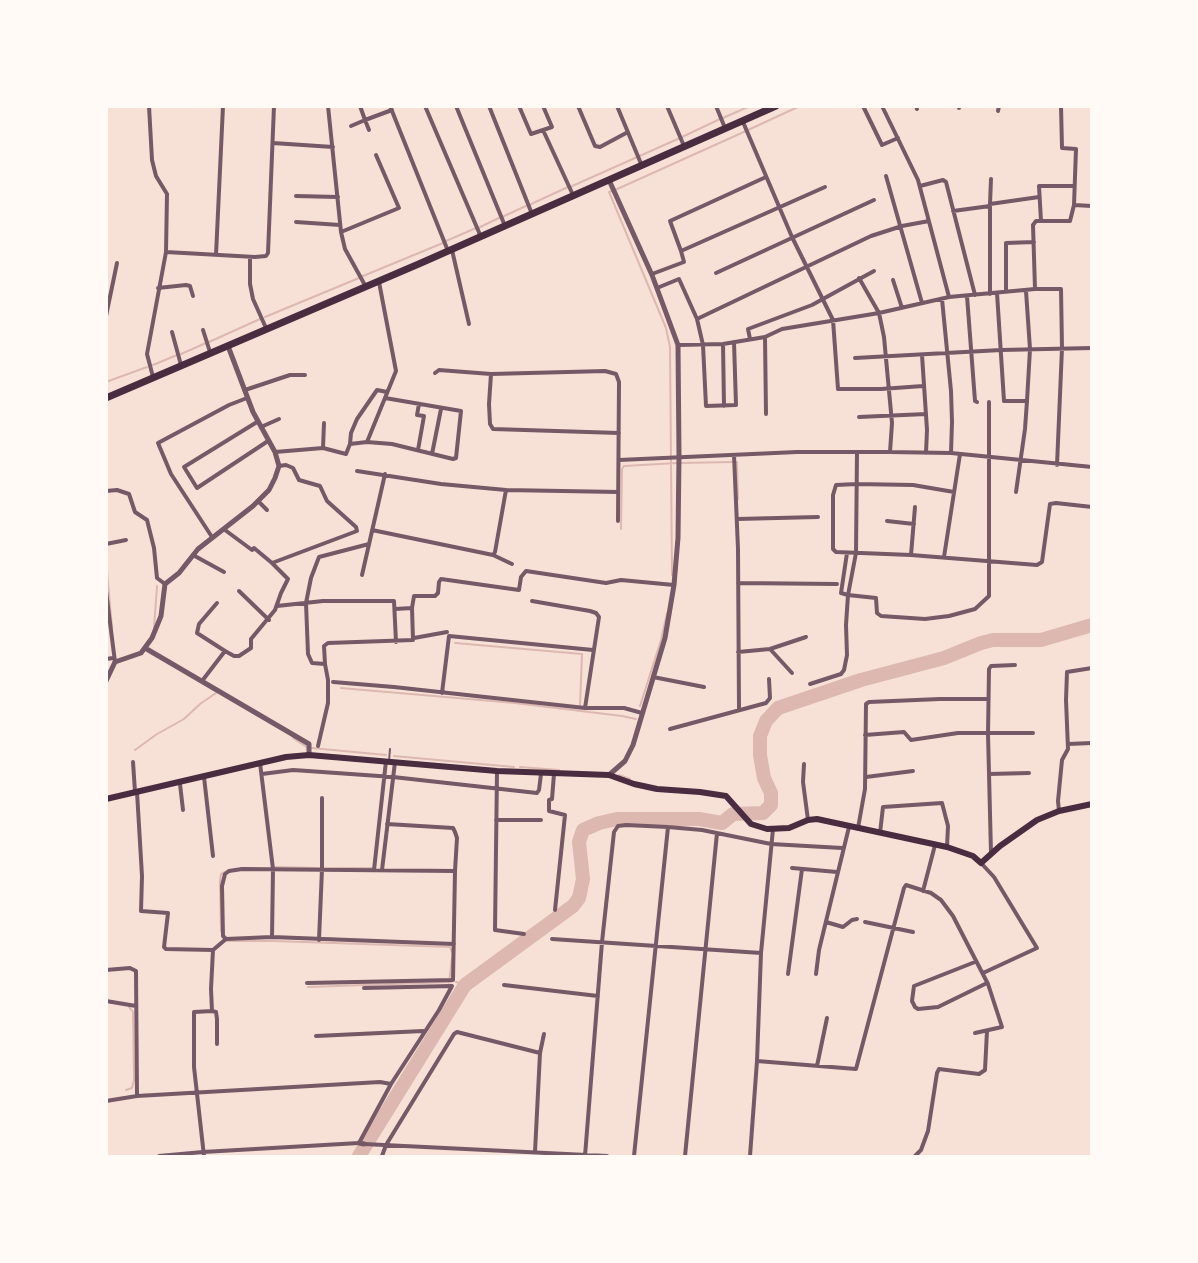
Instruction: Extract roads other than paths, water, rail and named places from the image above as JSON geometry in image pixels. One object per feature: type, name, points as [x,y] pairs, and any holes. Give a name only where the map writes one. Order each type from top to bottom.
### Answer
[{"type":"main road","points":[[106,398],[450,251],[776,106]]},
{"type":"main road","points":[[106,800],[286,757],[309,755],[497,771],[609,776],[657,789],[726,796],[750,824],[773,833],[817,819],[848,829],[858,828],[947,847],[973,856],[981,863],[1027,826],[1059,811],[1092,804]]},
{"type":"street","points":[[150,106],[152,160],[156,176],[167,194],[166,252],[147,354],[153,377]]},
{"type":"street","points":[[216,255],[224,106]]},
{"type":"street","points":[[166,252],[266,256],[268,253],[274,106]]},
{"type":"street","points":[[328,106],[341,232],[345,249],[366,287]]},
{"type":"street","points":[[360,106],[369,130]]},
{"type":"street","points":[[425,106],[481,237]]},
{"type":"street","points":[[456,106],[505,226]]},
{"type":"street","points":[[489,106],[532,214]]},
{"type":"street","points":[[519,106],[531,134],[552,127],[543,106]]},
{"type":"street","points":[[578,106],[595,146],[600,147],[628,132]]},
{"type":"street","points":[[616,106],[642,166]]},
{"type":"street","points":[[667,106],[685,147]]},
{"type":"street","points":[[716,106],[726,129]]},
{"type":"street","points":[[863,106],[882,145],[898,138]]},
{"type":"street","points":[[882,106],[920,186],[949,297]]},
{"type":"street","points":[[1035,289],[1033,225],[1036,221],[1070,221],[1074,205],[1076,149],[1062,148],[1061,106]]},
{"type":"street","points":[[351,126],[391,108],[450,251],[469,324]]},
{"type":"street","points":[[743,121],[806,268],[833,320],[838,389],[923,387]]},
{"type":"street","points":[[543,130],[574,196]]},
{"type":"street","points":[[273,143],[333,147]]},
{"type":"street","points":[[341,232],[399,208],[376,154]]},
{"type":"street","points":[[886,176],[922,303]]},
{"type":"street","points":[[652,275],[684,262],[670,221],[766,177]]},
{"type":"street","points":[[990,294],[991,179]]},
{"type":"street","points":[[609,180],[652,275],[678,345],[674,457],[678,538],[666,638],[652,677],[633,745],[625,761],[609,776]]},
{"type":"street","points":[[920,186],[945,180],[975,296]]},
{"type":"street","points":[[1041,221],[1040,186],[1074,186]]},
{"type":"street","points":[[681,251],[825,187]]},
{"type":"street","points":[[296,196],[338,197]]},
{"type":"street","points":[[953,211],[1039,197]]},
{"type":"street","points":[[716,273],[874,200]]},
{"type":"street","points":[[1074,205],[1092,206]]},
{"type":"street","points":[[697,319],[871,236],[902,226],[929,221]]},
{"type":"street","points":[[296,222],[340,225]]},
{"type":"street","points":[[1006,292],[1005,243],[1034,242]]},
{"type":"street","points":[[250,257],[250,284],[253,299],[267,329]]},
{"type":"street","points":[[106,316],[117,263]]},
{"type":"street","points":[[750,339],[748,329],[822,299],[874,271]]},
{"type":"street","points":[[859,278],[879,314],[891,416],[890,452]]},
{"type":"street","points":[[657,288],[679,279],[697,319],[703,345],[705,406],[735,405],[737,403],[734,342]]},
{"type":"street","points":[[892,280],[902,308]]},
{"type":"street","points":[[367,441],[396,371],[379,281]]},
{"type":"street","points":[[158,288],[186,285],[190,286],[193,296]]},
{"type":"street","points":[[678,345],[723,344],[765,337],[782,329],[879,314],[949,297],[1035,289],[1061,289],[1062,348],[1057,465]]},
{"type":"street","points":[[1016,492],[1027,401],[1030,350],[1026,291]]},
{"type":"street","points":[[998,293],[1004,401],[1027,401]]},
{"type":"street","points":[[967,296],[975,401],[977,402]]},
{"type":"street","points":[[942,299],[952,422],[951,453]]},
{"type":"street","points":[[203,330],[211,353]]},
{"type":"street","points":[[172,332],[182,365]]},
{"type":"street","points":[[765,337],[766,414]]},
{"type":"street","points":[[723,344],[724,406]]},
{"type":"street","points":[[106,659],[133,657],[145,648],[161,616],[165,584],[179,573],[192,555],[212,537],[225,530],[269,490],[279,466],[275,452],[247,398],[228,346]]},
{"type":"street","points":[[855,358],[947,352],[1092,348]]},
{"type":"street","points":[[922,354],[926,453]]},
{"type":"street","points":[[435,373],[439,370],[491,374],[606,371],[616,374],[619,382],[618,521]]},
{"type":"street","points":[[491,374],[489,404],[490,424],[493,429],[619,433]]},
{"type":"street","points":[[245,390],[290,375],[305,375]]},
{"type":"street","points":[[275,452],[323,448],[346,454],[357,419],[377,390],[387,392]]},
{"type":"street","points":[[212,537],[171,474],[158,443],[229,405],[247,398]]},
{"type":"street","points":[[350,444],[367,441],[392,444],[454,459],[461,412],[385,398]]},
{"type":"street","points":[[847,553],[841,593],[876,598],[877,613],[881,616],[925,619],[949,616],[975,609],[988,598],[989,402]]},
{"type":"street","points":[[418,450],[424,416],[417,415],[419,405]]},
{"type":"street","points":[[432,454],[441,409]]},
{"type":"street","points":[[859,417],[926,414]]},
{"type":"street","points":[[268,441],[197,488],[184,467],[259,425],[279,419]]},
{"type":"street","points":[[323,448],[324,423]]},
{"type":"street","points":[[619,460],[800,452],[890,452],[951,453],[1092,467]]},
{"type":"street","points":[[810,684],[841,674],[844,670],[847,655],[848,595],[856,553],[857,452]]},
{"type":"street","points":[[734,454],[739,709]]},
{"type":"street","points":[[944,557],[960,454]]},
{"type":"street","points":[[272,563],[300,551],[349,536],[357,530],[327,501],[320,486],[300,480],[293,468],[286,465],[279,466]]},
{"type":"street","points":[[357,471],[441,484],[506,490],[618,492]]},
{"type":"street","points":[[362,575],[385,474]]},
{"type":"street","points":[[954,492],[913,485],[841,484],[836,486],[832,545],[834,551],[1040,564],[1050,504],[1092,507]]},
{"type":"street","points":[[106,491],[117,490],[129,494],[135,512],[147,520],[153,543],[157,578],[165,584]]},
{"type":"street","points":[[493,555],[506,490]]},
{"type":"street","points":[[258,501],[267,510]]},
{"type":"street","points":[[911,555],[915,507]]},
{"type":"street","points":[[737,519],[818,517]]},
{"type":"street","points":[[887,521],[914,524]]},
{"type":"street","points":[[217,603],[199,624],[197,633],[225,651],[239,656],[251,649],[251,639],[269,620],[288,579],[255,548],[252,550],[225,530]]},
{"type":"street","points":[[372,530],[493,555],[512,564]]},
{"type":"street","points":[[106,544],[126,540]]},
{"type":"street","points":[[325,664],[312,663],[309,658],[306,603],[318,557],[369,544]]},
{"type":"street","points":[[192,555],[224,572]]},
{"type":"street","points":[[414,638],[412,608],[415,595],[436,596],[441,579],[519,590],[521,577],[526,571],[606,583],[617,580],[672,585]]},
{"type":"street","points":[[738,583],[837,584]]},
{"type":"street","points":[[106,591],[114,660],[106,681]]},
{"type":"street","points":[[239,591],[269,620]]},
{"type":"street","points":[[277,606],[394,601],[396,642]]},
{"type":"street","points":[[532,601],[596,613],[599,617],[585,708]]},
{"type":"street","points":[[395,609],[412,608]]},
{"type":"street","points":[[318,746],[328,703],[324,646],[328,643],[410,641],[414,638],[447,632]]},
{"type":"street","points":[[442,693],[449,636],[593,650]]},
{"type":"street","points":[[738,652],[770,649],[806,637]]},
{"type":"street","points":[[145,648],[309,744],[309,755]]},
{"type":"street","points":[[770,649],[792,673]]},
{"type":"street","points":[[202,681],[225,651]]},
{"type":"street","points":[[991,854],[988,734],[990,667],[1015,665]]},
{"type":"street","points":[[1059,811],[1062,760],[1068,744],[1067,672],[1092,668]]},
{"type":"street","points":[[652,677],[704,687]]},
{"type":"street","points":[[670,729],[769,702],[770,679]]},
{"type":"street","points":[[333,682],[585,708],[624,708],[642,712]]},
{"type":"street","points":[[858,828],[866,777],[865,706],[869,702],[988,699]]},
{"type":"street","points":[[865,735],[904,732],[913,740],[941,735],[1034,733]]},
{"type":"street","points":[[1068,744],[1092,743]]},
{"type":"street","points":[[374,870],[384,777],[390,761]]},
{"type":"street","points":[[382,870],[393,777],[390,761]]},
{"type":"street","points":[[133,762],[142,876],[141,911],[168,914],[164,946],[166,949],[213,950],[225,939],[272,937],[454,944]]},
{"type":"street","points":[[260,763],[273,869],[272,937]]},
{"type":"street","points":[[804,764],[803,782],[808,820]]},
{"type":"street","points":[[262,774],[294,770],[393,777],[537,793],[541,774]]},
{"type":"street","points":[[497,771],[495,930],[524,934]]},
{"type":"street","points":[[866,777],[913,771]]},
{"type":"street","points":[[989,774],[1029,773]]},
{"type":"street","points":[[554,774],[549,812],[565,815],[555,910]]},
{"type":"street","points":[[204,777],[213,856]]},
{"type":"street","points":[[180,784],[183,810]]},
{"type":"street","points":[[318,940],[322,869],[322,798]]},
{"type":"street","points":[[880,834],[881,809],[884,807],[942,803],[948,826],[947,847]]},
{"type":"street","points":[[496,820],[541,820]]},
{"type":"street","points":[[307,983],[451,980],[457,838],[453,828],[387,824]]},
{"type":"street","points":[[585,1156],[602,942],[614,832],[618,826],[702,830],[771,844],[842,848]]},
{"type":"street","points":[[634,1156],[668,827]]},
{"type":"street","points":[[816,974],[848,829]]},
{"type":"street","points":[[685,1156],[717,833]]},
{"type":"street","points":[[750,1156],[757,1061],[761,952],[773,833]]},
{"type":"street","points":[[923,891],[935,844]]},
{"type":"street","points":[[981,863],[994,877],[1028,929],[1037,948],[983,974]]},
{"type":"street","points":[[792,868],[837,872]]},
{"type":"street","points":[[225,939],[222,886],[225,874],[229,871],[242,869],[455,871]]},
{"type":"street","points":[[788,974],[802,869]]},
{"type":"street","points":[[757,1061],[856,1069],[904,888],[908,885],[931,893],[941,900],[953,916],[983,974],[1002,1027],[975,1033]]},
{"type":"street","points":[[826,922],[843,927],[857,919]]},
{"type":"street","points":[[866,922],[913,932]]},
{"type":"street","points":[[552,939],[761,952]]},
{"type":"street","points":[[212,1011],[213,950]]},
{"type":"street","points":[[975,962],[914,986],[912,1001],[915,1007],[918,1009],[938,1007],[987,983]]},
{"type":"street","points":[[106,970],[130,968],[136,971],[137,1096]]},
{"type":"street","points":[[504,985],[598,996]]},
{"type":"street","points":[[362,1144],[391,1084],[452,986],[364,988]]},
{"type":"street","points":[[106,1001],[136,1006]]},
{"type":"street","points":[[204,1154],[194,1067],[194,1012],[216,1012],[217,1044]]},
{"type":"street","points":[[817,1066],[826,1018]]},
{"type":"street","points":[[316,1036],[424,1031]]},
{"type":"street","points":[[915,1156],[921,1150],[928,1131],[937,1072],[939,1069],[980,1074],[985,1070],[987,1031]]},
{"type":"street","points":[[382,1156],[386,1145],[457,1032],[540,1053]]},
{"type":"street","points":[[536,1154],[540,1053],[544,1034]]},
{"type":"street","points":[[106,1101],[137,1096],[380,1082],[391,1084]]},
{"type":"street","points":[[159,1156],[362,1144],[607,1156]]},
{"type":"lane","points":[[390,749],[390,761]]},
{"type":"waterway","points":[[723,118],[750,106]]},
{"type":"waterway","points":[[748,130],[800,106]]},
{"type":"waterway","points":[[682,137],[720,119]]},
{"type":"waterway","points":[[615,190],[746,131]]},
{"type":"waterway","points":[[570,187],[680,138]]},
{"type":"waterway","points":[[529,205],[568,187]]},
{"type":"waterway","points":[[612,191],[609,192],[666,328],[670,347],[672,575]]},
{"type":"waterway","points":[[502,217],[528,205]]},
{"type":"waterway","points":[[478,228],[501,217]]},
{"type":"waterway","points":[[446,241],[476,228]]},
{"type":"waterway","points":[[363,276],[443,243]]},
{"type":"waterway","points":[[265,317],[359,278]]},
{"type":"waterway","points":[[209,342],[260,319]]},
{"type":"waterway","points":[[181,354],[206,343]]},
{"type":"waterway","points":[[153,365],[177,355]]},
{"type":"waterway","points":[[106,382],[147,367]]},
{"type":"waterway","points":[[680,463],[733,462]]},
{"type":"waterway","points":[[735,462],[737,462],[738,499]]},
{"type":"waterway","points":[[621,529],[622,469],[624,466],[677,463]]},
{"type":"waterway","points":[[106,560],[112,627]]},
{"type":"waterway","points":[[154,628],[157,586]]},
{"type":"waterway","points":[[640,706],[667,613]]},
{"type":"waterway","points":[[359,1156],[465,985],[573,906],[579,898],[583,879],[579,842],[583,830],[617,819],[699,819],[722,823],[733,814],[763,813],[771,805],[771,793],[764,778],[760,755],[760,736],[766,721],[778,708],[861,680],[944,658],[981,643],[993,640],[1041,640],[1092,625]]},
{"type":"waterway","points":[[455,643],[582,654],[580,706]]},
{"type":"waterway","points":[[341,688],[515,703],[636,719]]},
{"type":"waterway","points":[[135,750],[184,719],[216,693]]},
{"type":"waterway","points":[[293,738],[308,748]]},
{"type":"waterway","points":[[312,748],[386,755]]},
{"type":"waterway","points":[[394,756],[514,767]]},
{"type":"waterway","points":[[520,767],[559,770]]},
{"type":"waterway","points":[[619,775],[630,779]]},
{"type":"waterway","points":[[276,867],[319,868]]},
{"type":"waterway","points":[[325,868],[372,868]]},
{"type":"waterway","points":[[221,931],[220,881],[221,874],[229,870]]},
{"type":"waterway","points":[[225,941],[450,947],[452,952]]},
{"type":"waterway","points":[[449,983],[452,958]]},
{"type":"waterway","points":[[308,987],[451,982]]},
{"type":"waterway","points":[[456,982],[465,985]]},
{"type":"waterway","points":[[126,1090],[132,1088],[134,1080],[133,1012],[129,1007]]}]
